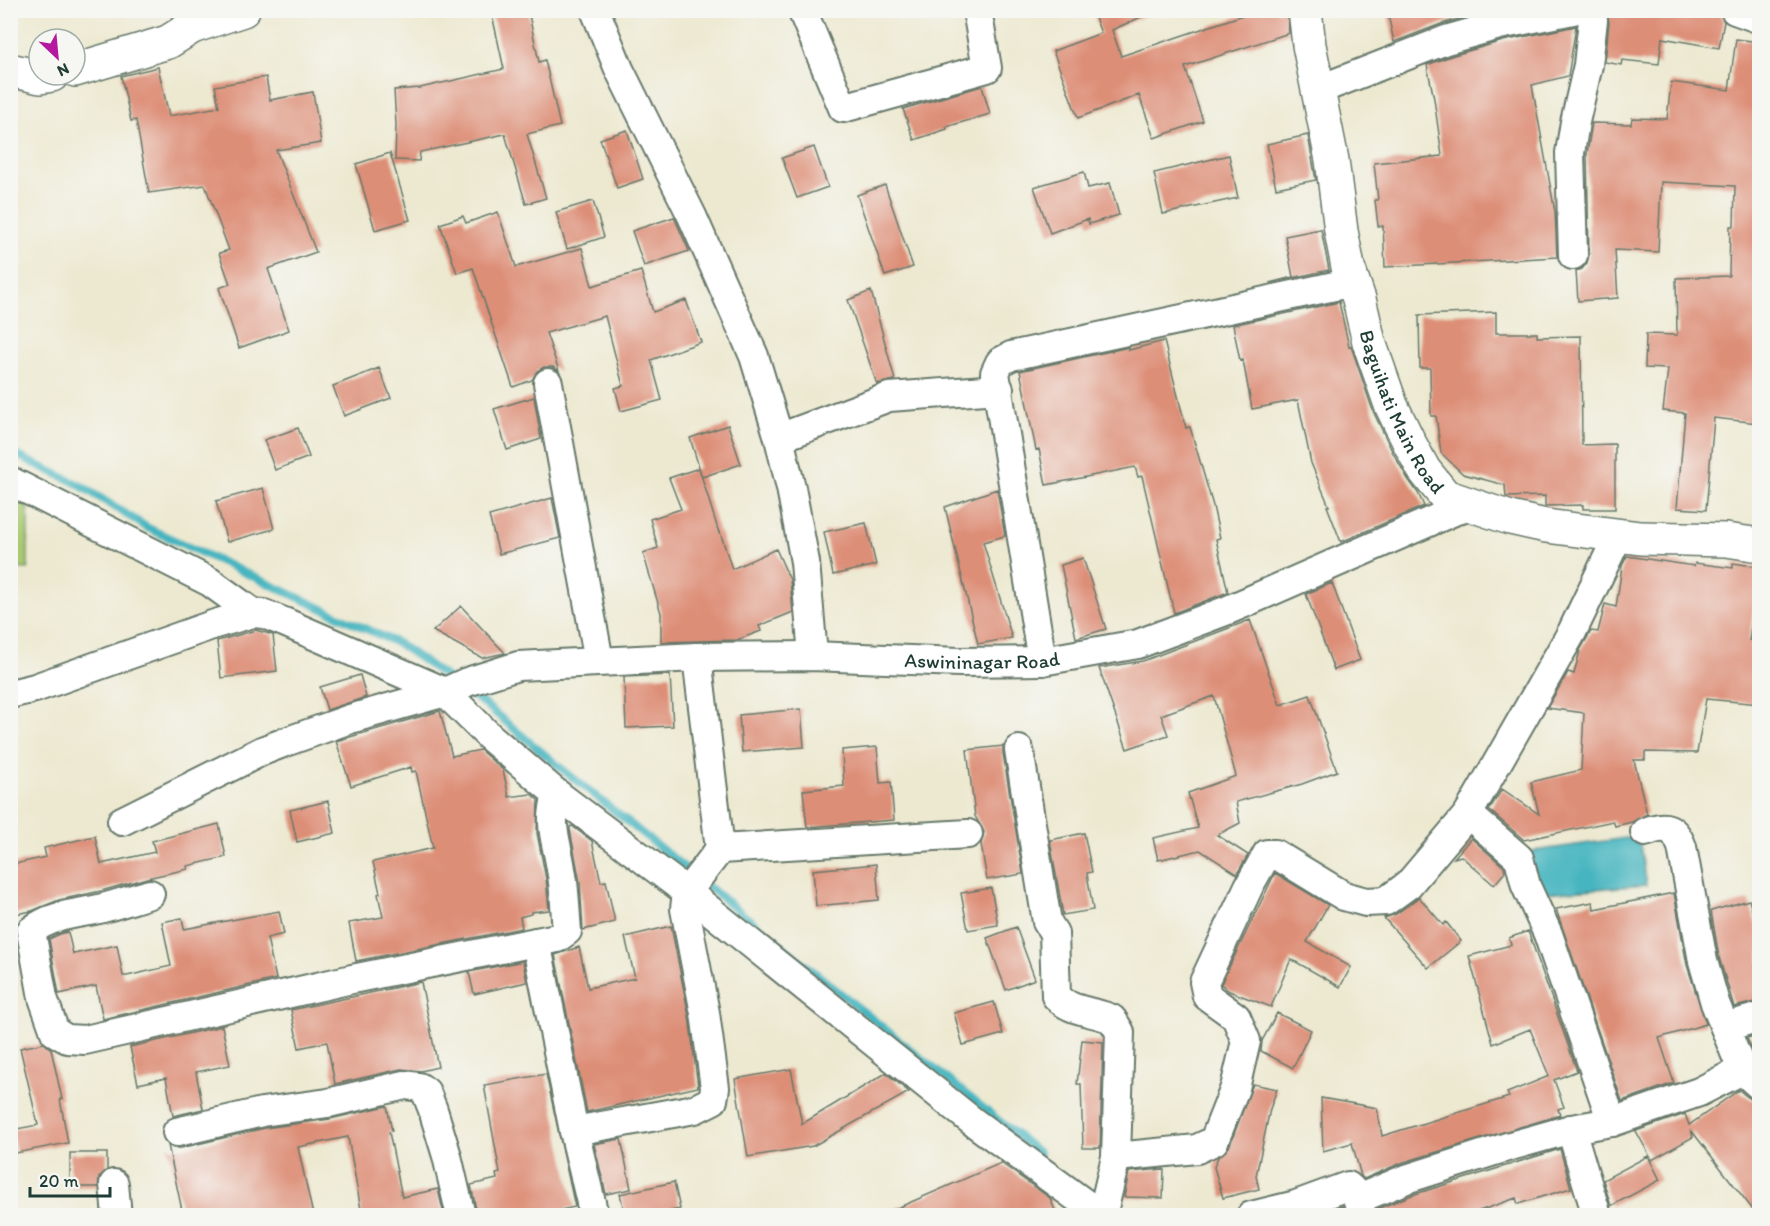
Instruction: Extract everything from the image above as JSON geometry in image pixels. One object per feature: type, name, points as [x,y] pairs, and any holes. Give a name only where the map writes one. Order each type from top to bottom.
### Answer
[{"type":"street","points":[[87,66],[168,42],[192,27],[243,10]]},
{"type":"street","points":[[595,10],[619,69],[692,216],[754,356],[779,438],[791,488],[805,562],[813,656]]},
{"type":"street","points":[[802,10],[843,108],[987,68],[977,10]]},
{"type":"street","name":"Baguihati Main Road","points":[[1305,10],[1309,45],[1332,160],[1341,231],[1369,342],[1391,405],[1419,462],[1445,496],[1510,518],[1537,524],[1640,538],[1726,540],[1760,545]]},
{"type":"street","points":[[1318,90],[1446,40],[1499,25],[1573,10]]},
{"type":"street","points":[[1574,255],[1570,153],[1588,65],[1593,20],[1589,10]]},
{"type":"street","points":[[1735,10],[1760,19]]},
{"type":"street","points":[[10,70],[27,74]]},
{"type":"street","points":[[1042,661],[995,373],[1000,362],[1011,356],[1353,282]]},
{"type":"street","points":[[548,383],[599,661]]},
{"type":"street","points":[[779,438],[889,397],[999,389]]},
{"type":"street","points":[[10,481],[210,582],[253,614]]},
{"type":"street","name":"Aswininagar Road","points":[[122,821],[262,751],[350,719],[456,688],[518,666],[697,657],[813,656],[959,662],[1042,661],[1138,644],[1228,610],[1470,504]]},
{"type":"street","points":[[1116,1157],[1197,1149],[1214,1141],[1220,1131],[1235,1088],[1246,1041],[1236,1017],[1207,996],[1204,982],[1249,886],[1267,854],[1275,854],[1344,896],[1366,903],[1386,901],[1408,885],[1468,814],[1572,632],[1619,534]]},
{"type":"street","points":[[10,694],[215,624],[253,614],[264,614],[456,688],[490,737],[557,794],[700,874],[972,1121],[1102,1215],[1116,1157],[1120,1032],[1112,1019],[1062,1003],[1056,996],[1054,933],[1047,922],[1019,750]]},
{"type":"street","points":[[574,1131],[695,1109],[713,1100],[716,1088],[705,1013],[685,909],[700,874],[697,657]]},
{"type":"street","points":[[150,894],[99,909],[66,914],[40,924],[31,931],[43,998],[55,1032],[67,1039],[85,1040],[352,979],[557,938],[567,931],[562,871],[552,829],[551,814],[557,794]]},
{"type":"street","points":[[1468,814],[1519,858],[1526,886],[1548,934],[1612,1122]]},
{"type":"street","points":[[1251,1215],[1296,1205],[1348,1186],[1354,1191],[1360,1207],[1406,1179],[1571,1129],[1612,1122],[1699,1092],[1751,1078],[1714,1003],[1703,961],[1678,836],[1671,830],[1660,827],[1645,832]]},
{"type":"street","points":[[700,874],[968,834]]},
{"type":"street","points":[[536,942],[589,1214]]},
{"type":"street","points":[[1725,1027],[1760,1017]]},
{"type":"street","points":[[177,1132],[262,1112],[328,1103],[405,1085],[419,1087],[426,1092],[433,1110],[461,1215]]},
{"type":"street","points":[[1571,1129],[1597,1215]]},
{"type":"street","points":[[114,1184],[117,1215]]},
{"type":"green space","points":[[10,495],[28,504],[28,569],[11,568]]},
{"type":"water","points":[[1639,836],[1646,885],[1534,894],[1527,852]]},
{"type":"building","points":[[491,10],[528,10],[539,62],[545,60],[560,126],[527,134],[546,198],[526,204],[505,134],[420,152],[419,161],[395,160],[394,90],[420,88],[504,69]]},
{"type":"building","points":[[1092,10],[1157,10],[1112,30],[1121,56],[1258,10],[1287,10],[1289,33],[1185,67],[1203,121],[1154,138],[1139,95],[1078,118],[1053,51],[1101,33]]},
{"type":"building","points":[[1387,10],[1490,10],[1441,24],[1394,42]]},
{"type":"building","points":[[1607,10],[1719,10],[1724,22],[1719,48],[1662,38],[1659,64],[1622,60],[1621,65],[1605,62],[1609,22]]},
{"type":"building","points":[[1576,26],[1568,76],[1532,85],[1555,212],[1557,257],[1385,267],[1383,226],[1378,226],[1375,200],[1378,200],[1374,163],[1442,156],[1427,65],[1503,41]]},
{"type":"building","points":[[1736,39],[1760,42],[1760,410],[1758,423],[1714,418],[1706,510],[1677,508],[1685,413],[1663,411],[1668,369],[1645,368],[1646,334],[1677,335],[1676,278],[1729,276],[1730,226],[1734,226],[1735,186],[1661,182],[1658,252],[1615,250],[1618,298],[1578,301],[1576,271],[1582,269],[1587,263],[1589,255],[1587,154],[1592,123],[1631,124],[1632,118],[1667,119],[1671,82],[1729,90]]},
{"type":"building","points":[[158,67],[169,116],[219,107],[215,86],[266,77],[270,100],[313,92],[321,143],[276,150],[316,252],[268,269],[289,330],[239,348],[219,288],[230,284],[219,253],[229,250],[205,185],[149,193],[136,120],[131,121],[121,76]]},
{"type":"building","points":[[982,86],[990,114],[946,127],[947,129],[914,140],[903,109]]},
{"type":"building","points":[[627,130],[643,179],[617,188],[600,139]]},
{"type":"building","points":[[1308,135],[1316,180],[1276,188],[1267,144]]},
{"type":"building","points":[[814,147],[828,187],[797,198],[782,158]]},
{"type":"building","points":[[390,153],[410,220],[375,230],[356,164]]},
{"type":"building","points":[[1229,155],[1238,198],[1163,214],[1154,173]]},
{"type":"building","points":[[1084,172],[1088,188],[1110,183],[1119,215],[1089,224],[1088,219],[1050,233],[1034,187]]},
{"type":"building","points":[[885,185],[913,267],[885,276],[857,195]]},
{"type":"building","points":[[593,201],[604,237],[567,249],[556,212]]},
{"type":"building","points":[[498,212],[516,267],[582,248],[592,286],[641,271],[653,312],[686,300],[701,342],[651,360],[662,400],[621,411],[615,388],[623,386],[605,316],[546,333],[559,371],[553,367],[544,367],[537,371],[532,380],[513,387],[473,268],[457,273],[440,224],[463,216],[466,223]]},
{"type":"building","points":[[674,217],[689,251],[644,266],[632,231]]},
{"type":"building","points":[[1321,229],[1329,270],[1269,283],[1293,277],[1285,236]]},
{"type":"building","points":[[871,291],[895,380],[877,384],[848,300]]},
{"type":"building","points":[[1339,302],[1349,347],[1351,346],[1373,411],[1393,453],[1424,506],[1341,542],[1311,463],[1298,400],[1252,409],[1243,360],[1240,361],[1233,325]]},
{"type":"building","points":[[1496,312],[1496,333],[1537,333],[1537,337],[1581,336],[1582,445],[1615,444],[1615,509],[1583,509],[1583,505],[1545,506],[1545,496],[1506,497],[1505,485],[1463,474],[1441,453],[1436,416],[1431,416],[1430,368],[1420,368],[1419,315]]},
{"type":"building","points":[[1164,341],[1186,428],[1190,427],[1213,506],[1220,538],[1216,539],[1228,592],[1174,613],[1142,476],[1138,477],[1135,467],[1046,485],[1039,449],[1036,450],[1020,371]]},
{"type":"building","points":[[379,368],[391,398],[344,416],[333,386]]},
{"type":"building","points":[[534,397],[541,439],[507,450],[494,409]]},
{"type":"building","points":[[728,425],[741,464],[702,477],[690,438]]},
{"type":"building","points":[[298,428],[309,457],[275,470],[264,440]]},
{"type":"building","points":[[699,468],[732,569],[776,549],[790,580],[793,612],[759,626],[761,631],[737,640],[661,642],[661,613],[643,553],[658,548],[650,519],[681,509],[669,478]]},
{"type":"building","points":[[263,488],[274,529],[227,542],[216,501]]},
{"type":"building","points":[[997,489],[1005,536],[983,542],[1012,638],[978,644],[945,507]]},
{"type":"building","points":[[552,498],[560,538],[499,554],[489,516]]},
{"type":"building","points":[[866,523],[876,565],[833,575],[824,532]]},
{"type":"building","points":[[1627,556],[1694,566],[1695,563],[1733,568],[1733,563],[1760,567],[1749,640],[1760,641],[1760,704],[1706,699],[1697,753],[1645,752],[1645,760],[1634,760],[1647,814],[1632,822],[1615,826],[1613,821],[1524,840],[1489,810],[1502,789],[1539,814],[1531,782],[1581,770],[1584,713],[1547,708],[1568,672],[1574,674],[1580,650],[1591,631],[1598,632],[1605,604],[1616,607],[1622,566]]},
{"type":"building","points":[[1083,558],[1106,629],[1076,638],[1061,565]]},
{"type":"building","points":[[1332,583],[1360,660],[1334,670],[1306,594]]},
{"type":"building","points":[[461,606],[505,653],[482,658],[433,631]]},
{"type":"building","points":[[1250,620],[1280,705],[1310,695],[1337,771],[1302,784],[1236,802],[1240,823],[1217,835],[1248,855],[1237,874],[1200,850],[1158,860],[1153,838],[1198,828],[1188,793],[1236,776],[1214,696],[1161,715],[1168,735],[1127,749],[1099,668],[1143,661]]},
{"type":"building","points":[[256,630],[273,635],[277,671],[221,678],[217,641]]},
{"type":"building","points":[[360,675],[366,697],[327,710],[320,687]]},
{"type":"building","points":[[670,675],[673,726],[626,728],[624,677]]},
{"type":"building","points":[[801,709],[804,747],[742,752],[739,715]]},
{"type":"building","points":[[440,711],[452,756],[480,750],[503,770],[509,797],[531,794],[538,800],[537,833],[546,879],[549,910],[531,912],[531,914],[520,917],[522,928],[356,961],[349,923],[383,917],[373,862],[433,848],[416,771],[412,772],[411,767],[351,786],[336,741]]},
{"type":"building","points":[[1003,746],[1023,874],[987,880],[981,844],[984,832],[975,816],[967,750]]},
{"type":"building","points":[[877,747],[880,783],[891,782],[894,820],[807,827],[803,790],[844,786],[842,750]]},
{"type":"building","points":[[328,801],[335,833],[297,842],[290,810]]},
{"type":"building","points":[[219,824],[226,857],[187,866],[188,869],[59,900],[32,911],[10,915],[10,865],[46,857],[44,848],[95,836],[101,864],[155,852],[152,841]]},
{"type":"building","points":[[572,826],[592,841],[601,882],[606,881],[615,922],[583,930],[580,882],[570,830]]},
{"type":"building","points":[[1084,833],[1092,872],[1087,873],[1093,910],[1063,915],[1050,840]]},
{"type":"building","points":[[1471,838],[1504,867],[1505,872],[1494,885],[1461,856],[1454,858]]},
{"type":"building","points":[[876,864],[879,900],[816,906],[813,870]]},
{"type":"building","points":[[1275,873],[1328,905],[1307,942],[1351,967],[1340,987],[1291,959],[1271,1007],[1229,991],[1221,984]]},
{"type":"building","points":[[991,888],[998,925],[968,930],[961,893]]},
{"type":"building","points":[[1674,893],[1687,965],[1706,1024],[1659,1038],[1674,1083],[1622,1101],[1556,909],[1593,902],[1594,909]]},
{"type":"building","points":[[1419,897],[1443,925],[1446,922],[1461,941],[1428,968],[1384,918],[1396,914]]},
{"type":"building","points":[[1749,900],[1760,937],[1760,1001],[1734,1007],[1719,957],[1711,911]]},
{"type":"building","points":[[279,911],[284,934],[267,938],[276,979],[103,1019],[96,986],[59,994],[49,939],[60,934],[68,932],[73,954],[117,945],[123,976],[127,976],[171,966],[162,922],[182,918],[184,929]]},
{"type":"building","points":[[671,926],[689,1016],[698,1087],[587,1112],[555,955],[579,947],[588,988],[635,978],[625,937]]},
{"type":"building","points":[[1016,927],[1035,979],[1006,990],[987,938]]},
{"type":"building","points":[[1528,931],[1577,1071],[1554,1080],[1564,1107],[1558,1109],[1560,1115],[1401,1163],[1364,1179],[1361,1176],[1352,1143],[1323,1151],[1321,1098],[1377,1108],[1382,1136],[1509,1097],[1507,1093],[1549,1076],[1530,1029],[1493,1044],[1469,956],[1511,945],[1509,938]]},
{"type":"building","points":[[523,961],[527,982],[474,994],[469,972]]},
{"type":"building","points":[[421,982],[438,1067],[421,1071],[401,1069],[335,1084],[327,1042],[299,1048],[291,1010]]},
{"type":"building","points":[[994,1002],[1003,1034],[963,1045],[954,1013]]},
{"type":"building","points":[[1277,1013],[1311,1030],[1293,1068],[1261,1051],[1262,1041]]},
{"type":"building","points":[[222,1026],[230,1065],[196,1072],[203,1109],[173,1116],[166,1078],[138,1084],[130,1047]]},
{"type":"building","points":[[1760,1034],[1760,1063],[1756,1060],[1747,1038]]},
{"type":"building","points":[[1082,1040],[1103,1042],[1100,1148],[1083,1148],[1081,1084],[1077,1084]]},
{"type":"building","points":[[44,1043],[51,1049],[62,1099],[60,1099],[68,1143],[16,1153],[11,1130],[38,1125],[20,1048]]},
{"type":"building","points":[[791,1069],[802,1124],[886,1073],[909,1092],[813,1146],[748,1157],[735,1079]]},
{"type":"building","points":[[546,1074],[575,1207],[537,1215],[477,1215],[471,1185],[497,1179],[496,1174],[500,1173],[484,1085]]},
{"type":"building","points":[[1253,1084],[1277,1089],[1270,1109],[1256,1176],[1259,1189],[1223,1198],[1214,1167],[1218,1157],[1229,1147]]},
{"type":"building","points":[[1739,1090],[1750,1099],[1760,1102],[1760,1215],[1757,1215],[1691,1130],[1693,1137],[1652,1160],[1636,1131],[1685,1114],[1689,1125]]},
{"type":"building","points":[[387,1106],[392,1131],[389,1132],[402,1197],[438,1189],[444,1215],[362,1215],[348,1137],[298,1147],[313,1215],[183,1215],[168,1145],[181,1148],[265,1128],[330,1119]]},
{"type":"building","points":[[621,1139],[631,1189],[606,1194],[594,1144]]},
{"type":"building","points":[[1560,1149],[1571,1188],[1518,1204],[1516,1198],[1468,1215],[1377,1215],[1377,1209],[1412,1195]]},
{"type":"building","points":[[70,1153],[107,1153],[107,1170],[99,1177],[98,1187],[70,1187]]},
{"type":"building","points":[[1648,1156],[1660,1180],[1611,1206],[1603,1180]]},
{"type":"building","points":[[1001,1163],[1050,1198],[1057,1215],[881,1215]]},
{"type":"building","points":[[1164,1169],[1163,1198],[1124,1197],[1129,1172]]},
{"type":"building","points":[[674,1182],[680,1209],[653,1215],[625,1215],[620,1194]]},
{"type":"building","points":[[1342,1206],[1345,1215],[1315,1215]]},
{"type":"waterway","points":[[10,452],[78,484],[148,528],[399,644],[455,683]]},
{"type":"waterway","points":[[465,690],[1039,1153]]}]
